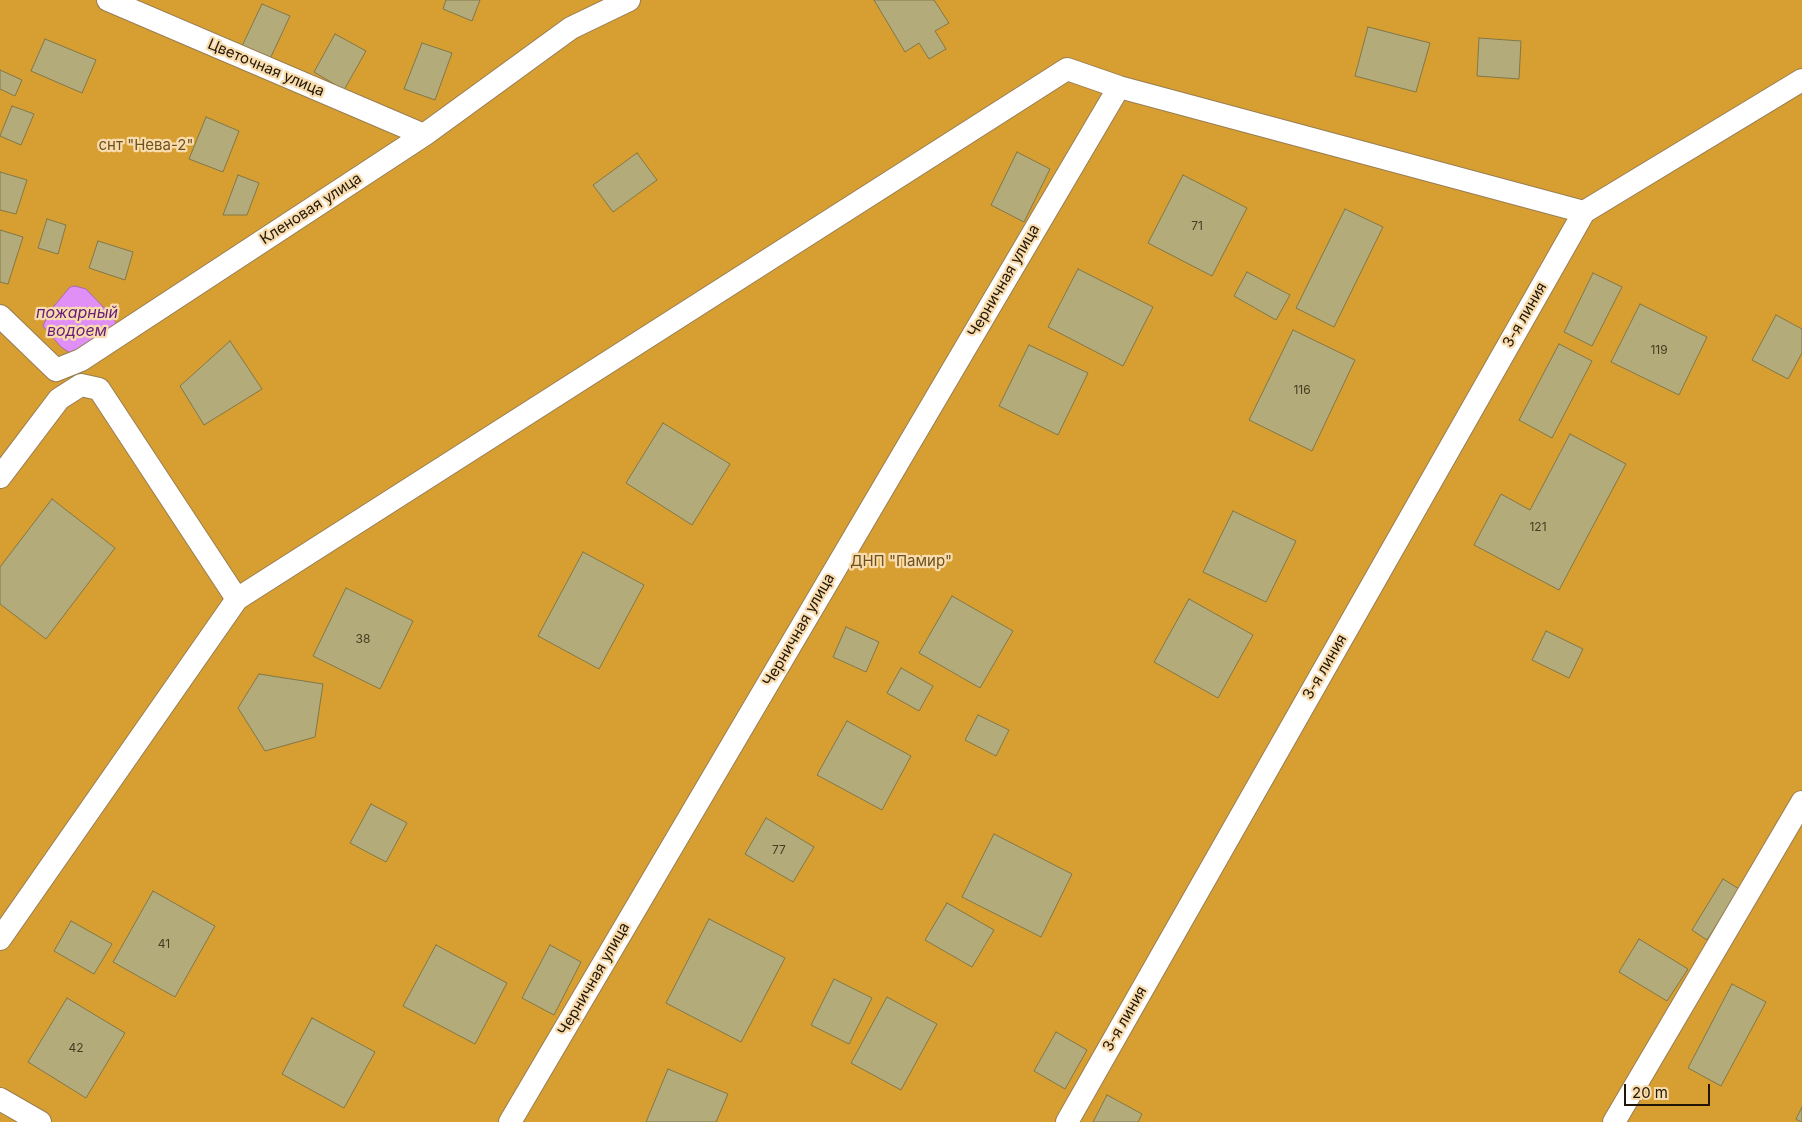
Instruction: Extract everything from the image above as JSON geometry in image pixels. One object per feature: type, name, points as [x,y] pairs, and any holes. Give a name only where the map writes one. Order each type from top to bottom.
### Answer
[{"type":"street","name":"Цветочная улица","points":[[108,0],[424,135]]},
{"type":"street","name":"Кленовая улица","points":[[0,316],[56,370],[81,360],[424,135],[571,28],[629,0]]},
{"type":"street","points":[[0,939],[237,600],[1067,69],[1119,87],[1584,212],[1802,80]]},
{"type":"street","name":"Черничная улица","points":[[510,1122],[1119,87]]},
{"type":"street","name":"3-я линия","points":[[1067,1122],[1584,212]]},
{"type":"street","points":[[0,477],[59,399],[81,385],[98,389],[237,600]]},
{"type":"street","points":[[1614,1122],[1802,802]]},
{"type":"street","points":[[0,1099],[40,1122]]},
{"type":"green space","name":"ДНП \"Памир\"","points":[[0,0],[1802,0],[1802,1122],[0,1122]]},
{"type":"water","name":"пожарный водоем","points":[[75,286],[86,289],[117,324],[75,356],[61,347],[43,326],[49,312],[70,287]]},
{"type":"building","points":[[446,0],[480,0],[472,21],[443,9]]},
{"type":"building","points":[[874,0],[934,0],[949,23],[935,31],[946,49],[929,59],[919,43],[905,52]]},
{"type":"building","points":[[262,4],[290,16],[270,59],[242,46]]},
{"type":"building","points":[[1368,27],[1430,43],[1416,92],[1355,76]]},
{"type":"building","points":[[335,34],[366,51],[344,90],[314,72]]},
{"type":"building","points":[[1479,38],[1521,41],[1519,79],[1477,76]]},
{"type":"building","points":[[45,39],[96,60],[82,93],[31,71]]},
{"type":"building","points":[[422,43],[452,53],[435,100],[404,89]]},
{"type":"building","points":[[0,70],[22,80],[15,96],[0,89]]},
{"type":"building","points":[[12,106],[34,114],[21,145],[0,136]]},
{"type":"building","points":[[206,117],[239,131],[223,172],[189,159]]},
{"type":"building","points":[[1017,152],[1050,169],[1024,222],[991,205]]},
{"type":"building","points":[[637,153],[657,180],[613,212],[593,185]]},
{"type":"building","points":[[0,172],[27,180],[16,214],[0,210]]},
{"type":"building","points":[[238,175],[259,183],[247,215],[223,215]]},
{"type":"building","points":[[1183,175],[1247,208],[1212,276],[1148,243]]},
{"type":"building","points":[[1345,209],[1383,227],[1334,327],[1296,308]]},
{"type":"building","points":[[47,219],[66,225],[58,254],[38,248]]},
{"type":"building","points":[[0,230],[23,237],[8,284],[0,282]]},
{"type":"building","points":[[98,241],[133,252],[125,280],[89,268]]},
{"type":"building","points":[[1078,269],[1153,307],[1123,366],[1048,327]]},
{"type":"building","points":[[1247,272],[1290,295],[1276,320],[1234,296]]},
{"type":"building","points":[[1593,273],[1622,287],[1592,346],[1564,332]]},
{"type":"building","points":[[1640,304],[1707,337],[1679,395],[1611,362]]},
{"type":"building","points":[[1776,315],[1802,329],[1802,353],[1788,379],[1752,360]]},
{"type":"building","points":[[1293,330],[1355,360],[1312,451],[1249,420]]},
{"type":"building","points":[[230,341],[262,389],[204,425],[180,386]]},
{"type":"building","points":[[1559,344],[1592,361],[1552,438],[1519,420]]},
{"type":"building","points":[[1029,345],[1088,373],[1058,435],[999,406]]},
{"type":"building","points":[[663,423],[730,464],[692,525],[626,483]]},
{"type":"building","points":[[1570,434],[1626,464],[1559,590],[1474,545],[1501,494],[1530,510]]},
{"type":"building","points":[[52,499],[115,548],[46,639],[0,604],[0,567]]},
{"type":"building","points":[[1233,511],[1296,541],[1266,602],[1203,572]]},
{"type":"building","points":[[583,552],[644,585],[599,669],[538,636]]},
{"type":"building","points":[[346,588],[413,621],[380,689],[313,656]]},
{"type":"building","points":[[952,596],[1013,631],[980,688],[919,653]]},
{"type":"building","points":[[1189,599],[1253,635],[1218,698],[1154,662]]},
{"type":"building","points":[[846,627],[879,642],[866,672],[833,657]]},
{"type":"building","points":[[1546,631],[1583,649],[1569,678],[1532,660]]},
{"type":"building","points":[[901,668],[933,686],[919,711],[887,693]]},
{"type":"building","points":[[259,674],[323,684],[315,737],[265,751],[238,708]]},
{"type":"building","points":[[978,715],[1009,730],[996,756],[965,740]]},
{"type":"building","points":[[847,721],[911,756],[882,810],[817,775]]},
{"type":"building","points":[[371,804],[407,823],[386,862],[350,843]]},
{"type":"building","points":[[766,818],[814,847],[793,882],[745,854]]},
{"type":"building","points":[[994,834],[1072,874],[1041,937],[962,897]]},
{"type":"building","points":[[1723,879],[1739,889],[1707,940],[1692,930]]},
{"type":"building","points":[[153,891],[215,926],[175,997],[113,962]]},
{"type":"building","points":[[947,903],[994,930],[972,967],[925,940]]},
{"type":"building","points":[[709,919],[785,958],[741,1042],[666,1003]]},
{"type":"building","points":[[71,921],[112,944],[94,974],[54,951]]},
{"type":"building","points":[[1639,939],[1688,969],[1667,1001],[1619,972]]},
{"type":"building","points":[[436,945],[507,983],[475,1044],[403,1006]]},
{"type":"building","points":[[550,945],[581,962],[554,1015],[522,998]]},
{"type":"building","points":[[834,979],[872,998],[849,1044],[811,1025]]},
{"type":"building","points":[[1732,984],[1766,1002],[1721,1086],[1688,1068]]},
{"type":"building","points":[[887,997],[937,1024],[901,1090],[851,1063]]},
{"type":"building","points":[[67,998],[125,1033],[86,1098],[28,1062]]},
{"type":"building","points":[[312,1018],[375,1052],[344,1108],[282,1074]]},
{"type":"building","points":[[1056,1032],[1087,1050],[1065,1089],[1034,1071]]},
{"type":"building","points":[[668,1069],[728,1094],[716,1122],[646,1122]]},
{"type":"building","points":[[1107,1095],[1142,1114],[1138,1122],[1093,1122]]},
{"type":"building","points":[[1802,1107],[1802,1122],[1801,1122],[1796,1119]]},
{"type":"park label","name":"снт \"Нева-2\"","points":[[146,145]]}]
